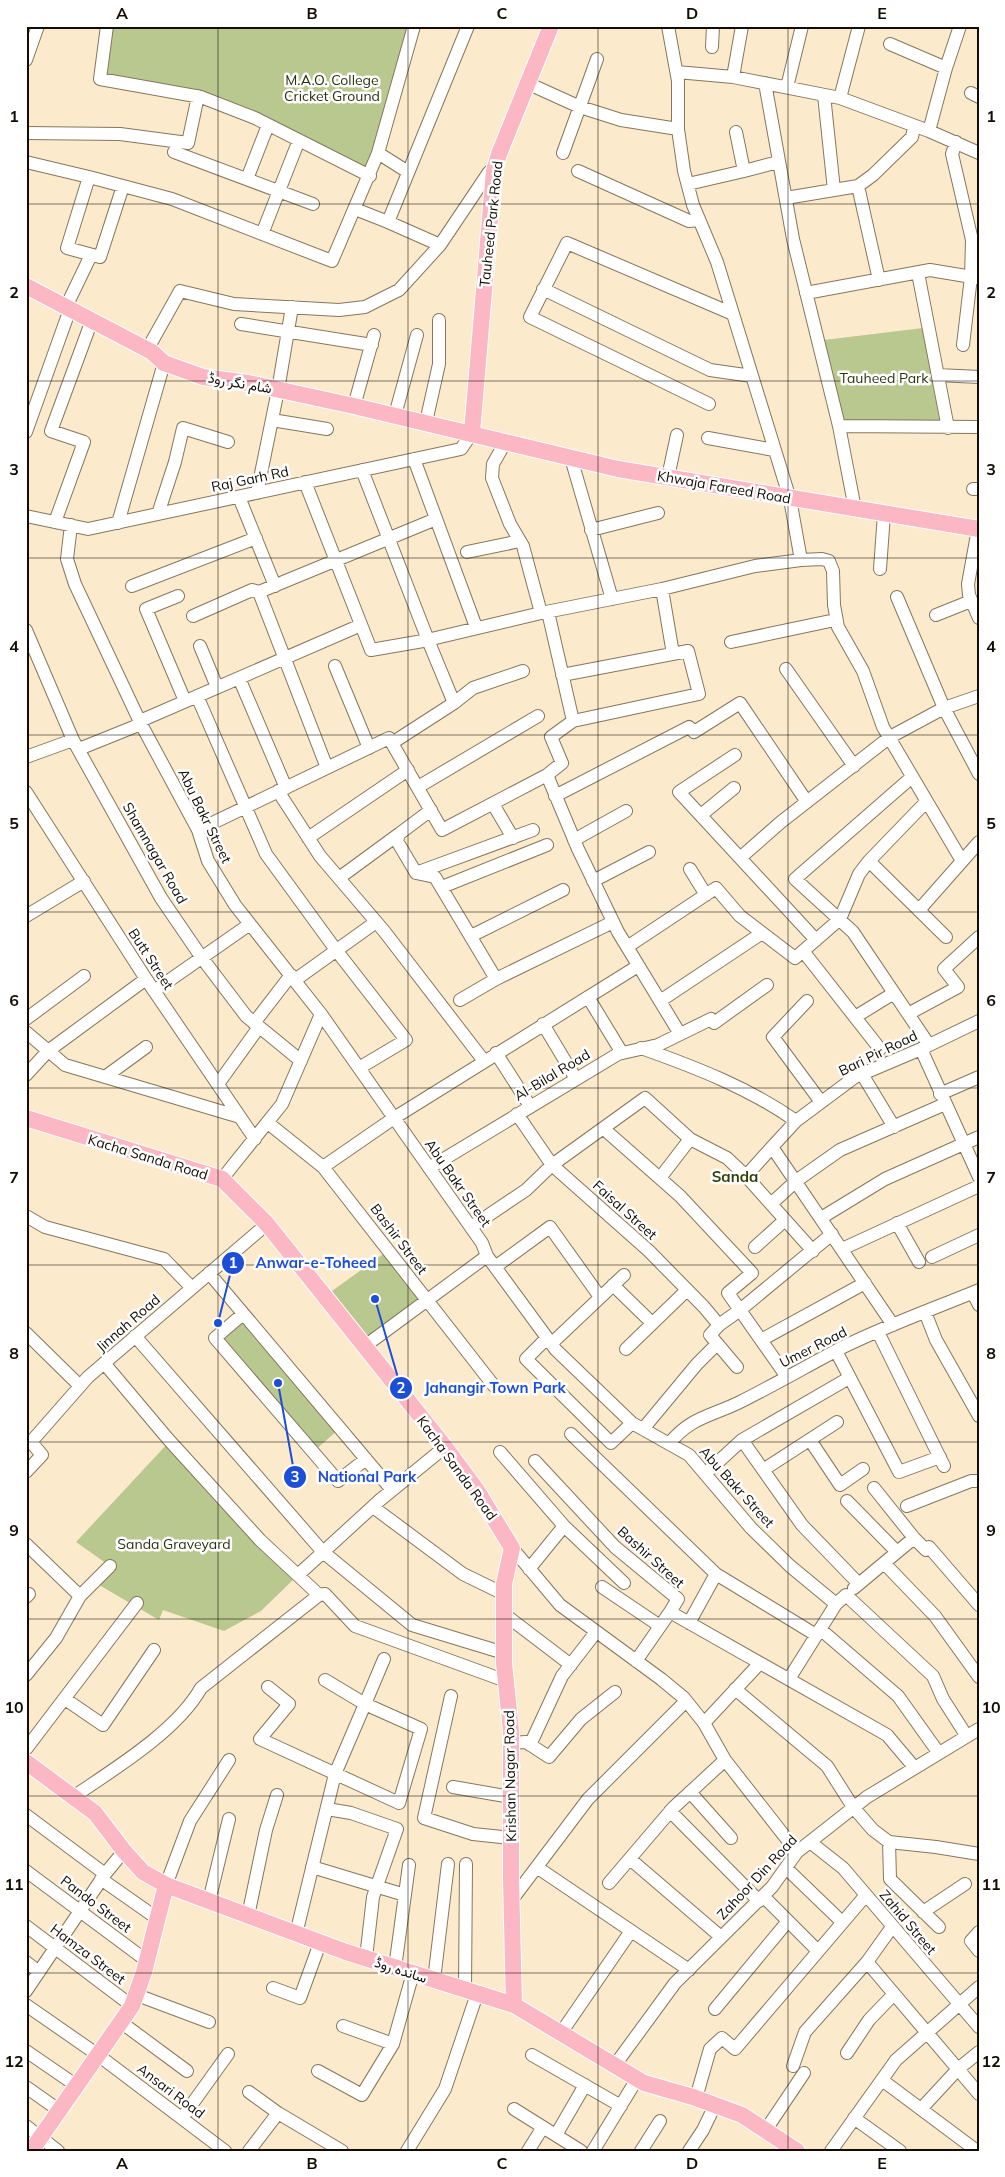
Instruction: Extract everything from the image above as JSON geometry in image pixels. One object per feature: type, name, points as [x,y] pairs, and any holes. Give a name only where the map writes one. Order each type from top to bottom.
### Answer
[{"type":"main road","name":"Tauheed Park Road","points":[[472,433],[494,171],[499,154],[551,26]]},
{"type":"main road","name":"شام نگر روڈ","points":[[26,286],[147,350],[164,363],[203,377],[278,390],[472,433]]},
{"type":"main road","name":"Khwaja Fareed Road","points":[[472,433],[571,458],[668,477],[790,499],[978,529]]},
{"type":"main road","name":"Kacha Sanda Road","points":[[26,1118],[222,1179],[267,1224],[445,1447],[476,1489],[512,1548]]},
{"type":"main road","name":"Krishan Nagar Road","points":[[512,1548],[504,1584],[504,1652],[511,1743],[514,2006]]},
{"type":"main road","name":"ساندہ روڈ","points":[[26,1762],[95,1813],[124,1851],[144,1872],[166,1885],[320,1943],[514,2006],[644,2083],[696,2098],[742,2115],[796,2151]]},
{"type":"main road","points":[[31,2151],[122,2023],[134,2001],[147,1961],[166,1885]]},
{"type":"street","points":[[26,60],[38,26]]},
{"type":"street","points":[[107,26],[100,79],[198,96],[268,125],[370,176]]},
{"type":"street","points":[[26,162],[89,176],[172,199],[332,261],[370,176],[414,26]]},
{"type":"street","points":[[388,222],[468,26]]},
{"type":"street","points":[[668,26],[677,72],[678,128],[688,184],[733,314],[790,499],[801,560]]},
{"type":"street","points":[[712,47],[713,26]]},
{"type":"street","points":[[733,77],[742,26]]},
{"type":"street","points":[[788,87],[802,26]]},
{"type":"street","points":[[840,98],[859,26]]},
{"type":"street","points":[[929,131],[946,68],[960,26]]},
{"type":"street","points":[[890,44],[946,68]]},
{"type":"street","points":[[563,153],[597,59]]},
{"type":"street","points":[[677,72],[733,77],[840,98],[929,131],[979,153]]},
{"type":"street","points":[[527,83],[580,107],[621,120],[678,128]]},
{"type":"street","points":[[765,83],[778,162],[806,293],[839,426],[855,509]]},
{"type":"street","points":[[824,95],[834,190]]},
{"type":"street","points":[[26,133],[120,134],[188,142],[198,96]]},
{"type":"street","points":[[247,179],[268,125]]},
{"type":"street","points":[[786,198],[858,186],[873,175],[912,137],[914,127]]},
{"type":"street","points":[[736,132],[744,171]]},
{"type":"street","points":[[262,234],[299,140]]},
{"type":"street","points":[[956,142],[952,154],[972,240],[975,278],[963,345]]},
{"type":"street","points":[[174,152],[313,204]]},
{"type":"street","points":[[378,153],[408,172]]},
{"type":"street","points":[[688,184],[778,162]]},
{"type":"street","points":[[147,350],[180,291],[234,304],[340,310],[365,307],[399,290],[440,245],[489,172],[494,171]]},
{"type":"street","points":[[578,172],[689,222],[699,220]]},
{"type":"street","points":[[89,176],[67,248],[100,258],[123,186]]},
{"type":"street","points":[[858,186],[879,280]]},
{"type":"street","points":[[355,209],[440,245]]},
{"type":"street","points":[[709,404],[530,317],[566,243],[733,314]]},
{"type":"street","points":[[26,432],[68,308],[91,255]]},
{"type":"street","points":[[806,293],[930,270],[975,278]]},
{"type":"street","points":[[918,273],[948,428]]},
{"type":"street","points":[[543,289],[710,370],[752,376]]},
{"type":"street","points":[[257,493],[278,390],[292,307]]},
{"type":"street","points":[[55,522],[84,442],[51,431],[92,320]]},
{"type":"street","points":[[426,422],[439,364],[439,320]]},
{"type":"street","points":[[241,324],[373,340],[354,406]]},
{"type":"street","points":[[395,415],[418,335]]},
{"type":"street","points":[[118,523],[164,363]]},
{"type":"street","points":[[938,375],[979,377]]},
{"type":"street","points":[[272,420],[326,429]]},
{"type":"street","points":[[839,426],[979,427]]},
{"type":"street","points":[[158,514],[175,462],[183,428],[228,442]]},
{"type":"street","name":"Raj Garh Rd","points":[[26,516],[88,529],[461,449],[472,433]]},
{"type":"street","points":[[668,477],[677,435]]},
{"type":"street","points":[[708,438],[774,450]]},
{"type":"street","points":[[505,442],[493,464],[492,478],[510,524],[520,541],[544,612],[573,720]]},
{"type":"street","points":[[571,458],[612,599]]},
{"type":"street","points":[[414,459],[476,627]]},
{"type":"street","points":[[362,470],[454,703]]},
{"type":"street","points":[[305,482],[371,650],[428,640],[544,612],[662,589],[755,566],[801,560],[829,561],[833,571],[835,620],[864,671],[883,727],[962,861]]},
{"type":"street","points":[[239,496],[275,586]]},
{"type":"street","points":[[592,530],[658,514]]},
{"type":"street","points":[[880,569],[884,514]]},
{"type":"street","points":[[193,616],[252,590],[259,592],[275,586],[436,519]]},
{"type":"street","name":"Abu Bakr Street","points":[[71,525],[67,559],[76,584],[141,722],[198,830],[208,861],[235,905],[321,1014],[482,1243],[487,1256],[549,1341],[637,1426],[689,1455],[751,1528],[790,1566],[836,1604]]},
{"type":"street","points":[[978,529],[968,584],[979,618]]},
{"type":"street","points":[[132,586],[256,538]]},
{"type":"street","points":[[467,552],[520,541]]},
{"type":"street","points":[[662,589],[673,654]]},
{"type":"street","points":[[259,592],[283,659],[327,768]]},
{"type":"street","points":[[178,596],[146,609],[185,701]]},
{"type":"street","points":[[897,597],[944,708],[979,774]]},
{"type":"street","points":[[936,615],[973,597]]},
{"type":"street","points":[[731,642],[835,620]]},
{"type":"street","points":[[26,757],[76,745],[141,722],[361,624]]},
{"type":"street","name":"Shamnagar Road","points":[[26,630],[76,745],[160,898],[246,1016],[301,1061]]},
{"type":"street","points":[[200,646],[217,687]]},
{"type":"street","points":[[198,830],[389,738],[442,830],[547,775],[562,763],[551,737],[573,720],[699,694],[688,651],[562,675]]},
{"type":"street","points":[[335,666],[369,748]]},
{"type":"street","points":[[786,669],[854,766]]},
{"type":"street","points":[[392,743],[454,703],[472,688],[524,671]]},
{"type":"street","points":[[239,678],[282,790],[308,838],[484,1061]]},
{"type":"street","points":[[197,696],[266,854],[336,950],[406,1040],[359,1068]]},
{"type":"street","points":[[740,858],[781,822],[890,738],[944,708],[979,696]]},
{"type":"street","points":[[555,796],[689,727],[694,732],[740,703],[807,802]]},
{"type":"street","points":[[418,787],[538,716]]},
{"type":"street","points":[[735,755],[679,792],[816,940]]},
{"type":"street","points":[[308,838],[408,770]]},
{"type":"street","points":[[547,775],[574,840],[613,922],[680,1034]]},
{"type":"street","points":[[912,777],[795,879],[853,932],[908,1014],[925,1047],[942,1099],[979,1177]]},
{"type":"street","points":[[701,815],[734,788]]},
{"type":"street","name":"Butt Street","points":[[26,792],[146,980],[255,1139]]},
{"type":"street","points":[[627,947],[716,888],[740,916],[794,958],[840,919],[859,874],[869,861],[926,802]]},
{"type":"street","points":[[493,804],[513,838]]},
{"type":"street","points":[[339,878],[431,810]]},
{"type":"street","points":[[574,840],[626,811]]},
{"type":"street","points":[[416,873],[533,830]]},
{"type":"street","points":[[399,834],[397,841],[416,873],[435,877],[496,979]]},
{"type":"street","points":[[919,910],[979,842]]},
{"type":"street","points":[[442,887],[547,846]]},
{"type":"street","points":[[593,881],[649,852]]},
{"type":"street","points":[[869,861],[946,937]]},
{"type":"street","points":[[690,869],[706,895]]},
{"type":"street","points":[[26,916],[84,881]]},
{"type":"street","points":[[471,936],[563,890]]},
{"type":"street","points":[[218,1084],[256,1025],[293,977],[376,922]]},
{"type":"street","points":[[460,1000],[496,979],[613,922]]},
{"type":"street","points":[[154,991],[250,924]]},
{"type":"street","points":[[660,1001],[762,933]]},
{"type":"street","points":[[908,1014],[958,987],[944,969],[978,939]]},
{"type":"street","points":[[803,951],[880,1049]]},
{"type":"street","points":[[323,1167],[394,1118],[638,966]]},
{"type":"street","points":[[26,1019],[84,976]]},
{"type":"street","points":[[26,1075],[48,1051],[146,980]]},
{"type":"street","name":"Al-Bilal Road","points":[[429,1168],[530,1106],[622,1053],[658,1045],[711,1019],[714,1023],[767,985]]},
{"type":"street","points":[[855,1017],[894,993]]},
{"type":"street","points":[[588,997],[622,1053]]},
{"type":"street","points":[[807,1001],[773,1038],[821,1102]]},
{"type":"street","points":[[222,1179],[282,1104],[321,1014]]},
{"type":"street","name":"Bari Pir Road","points":[[746,1176],[796,1121],[862,1074],[979,1021]]},
{"type":"street","points":[[543,1024],[576,1079]]},
{"type":"street","points":[[26,1032],[65,1065],[240,1117]]},
{"type":"street","points":[[105,1077],[146,1047]]},
{"type":"street","points":[[641,1048],[690,1066],[738,1087],[772,1104],[796,1121]]},
{"type":"street","points":[[496,1053],[530,1106]]},
{"type":"street","points":[[862,1074],[894,1127]]},
{"type":"street","points":[[771,1204],[796,1181],[840,1150],[894,1127],[979,1077]]},
{"type":"street","points":[[471,1227],[526,1190],[552,1165],[645,1098],[690,1139],[726,1158],[746,1176],[813,1252]]},
{"type":"street","name":"Faisal Street","points":[[517,1114],[552,1165],[620,1224],[687,1290],[718,1325]]},
{"type":"street","name":"Bashir Street","points":[[268,1123],[323,1167],[494,1386]]},
{"type":"street","points":[[604,1129],[680,1196],[752,1273],[728,1293],[787,1378]]},
{"type":"street","points":[[821,1218],[885,1180],[979,1137]]},
{"type":"street","points":[[660,1178],[690,1139]]},
{"type":"street","points":[[772,1147],[893,1325]]},
{"type":"street","points":[[842,1249],[979,1186]]},
{"type":"street","points":[[26,1216],[45,1226],[164,1258],[192,1288]]},
{"type":"street","points":[[755,1247],[785,1220]]},
{"type":"street","points":[[897,1223],[919,1262]]},
{"type":"street","name":"Jinnah Road","points":[[26,1472],[42,1454],[28,1440],[80,1386],[104,1363],[267,1224]]},
{"type":"street","points":[[495,1267],[550,1227],[600,1297]]},
{"type":"street","points":[[737,1367],[710,1335],[718,1325],[740,1310],[813,1252],[832,1234]]},
{"type":"street","points":[[932,1257],[979,1235]]},
{"type":"street","points":[[365,1346],[487,1256]]},
{"type":"street","points":[[209,1274],[392,1490]]},
{"type":"street","points":[[624,1275],[526,1359],[611,1443],[637,1426],[717,1344]]},
{"type":"street","points":[[761,1340],[865,1283]]},
{"type":"street","points":[[613,1285],[652,1323]]},
{"type":"street","points":[[626,1349],[687,1290]]},
{"type":"street","points":[[976,1292],[979,1305]]},
{"type":"street","name":"Umer Road","points":[[669,1444],[680,1430],[708,1414],[738,1403],[836,1352],[893,1325],[976,1292]]},
{"type":"street","points":[[925,1312],[936,1340],[979,1416]]},
{"type":"street","points":[[243,1314],[215,1338],[338,1481],[366,1459]]},
{"type":"street","points":[[836,1352],[899,1472],[942,1461],[878,1332]]},
{"type":"street","points":[[26,1333],[80,1386]]},
{"type":"street","points":[[136,1336],[323,1552],[412,1625],[504,1652]]},
{"type":"street","points":[[104,1363],[168,1439],[260,1540],[319,1595]]},
{"type":"street","points":[[705,1474],[742,1440],[849,1378]]},
{"type":"street","points":[[763,1470],[837,1422]]},
{"type":"street","points":[[571,1434],[716,1574],[818,1632],[898,1696],[938,1752]]},
{"type":"street","points":[[742,1440],[802,1525],[858,1584]]},
{"type":"street","points":[[810,1440],[840,1486],[863,1469]]},
{"type":"street","points":[[298,1575],[372,1507],[445,1447]]},
{"type":"street","points":[[500,1452],[564,1526],[624,1583]]},
{"type":"street","name":"Bashir Street","points":[[535,1461],[615,1547],[678,1599],[670,1612]]},
{"type":"street","points":[[907,1506],[971,1481],[979,1481]]},
{"type":"street","points":[[874,1488],[914,1538],[926,1550],[929,1547],[979,1605]]},
{"type":"street","points":[[847,1501],[897,1552]]},
{"type":"street","points":[[372,1507],[464,1574],[504,1594]]},
{"type":"street","points":[[529,1568],[564,1526]]},
{"type":"street","points":[[789,1679],[836,1604],[914,1538]]},
{"type":"street","points":[[26,1544],[80,1596]]},
{"type":"street","name":"Kacha Sanda Road","points":[[512,1548],[560,1605],[636,1661],[686,1701],[704,1723],[725,1760],[797,1852]]},
{"type":"street","points":[[884,1563],[935,1616],[979,1677]]},
{"type":"street","points":[[26,1674],[56,1638],[80,1596],[110,1566]]},
{"type":"street","points":[[689,1623],[716,1574]]},
{"type":"street","points":[[602,1587],[660,1626]]},
{"type":"street","points":[[73,1797],[122,1764],[174,1722],[194,1701],[201,1688],[319,1595],[325,1594],[355,1626],[506,1682]]},
{"type":"street","points":[[846,1594],[933,1676],[942,1699],[966,1735]]},
{"type":"street","points":[[26,1749],[137,1603]]},
{"type":"street","points":[[636,1661],[670,1612],[887,1735],[914,1767]]},
{"type":"street","points":[[504,1614],[570,1665]]},
{"type":"street","points":[[530,1745],[562,1676],[596,1632]]},
{"type":"street","points":[[64,1699],[103,1725],[154,1650]]},
{"type":"street","points":[[296,1934],[335,1774],[384,1659]]},
{"type":"street","points":[[704,1723],[760,1663]]},
{"type":"street","points":[[268,1687],[288,1704],[260,1739],[398,1803],[421,1729],[365,1704],[325,1680]]},
{"type":"street","points":[[735,1689],[827,1766],[853,1807],[872,1830],[889,1842],[979,1854]]},
{"type":"street","points":[[511,1743],[526,1742],[550,1757],[581,1719],[615,1692]]},
{"type":"street","points":[[451,1696],[424,1818],[473,1834],[511,1838]]},
{"type":"street","points":[[512,1901],[588,1800],[686,1701]]},
{"type":"street","name":"Zahoor Din Road","points":[[615,2065],[676,1983],[761,1899],[797,1852],[853,1807],[979,1728]]},
{"type":"street","points":[[166,1885],[190,1821],[229,1760]]},
{"type":"street","points":[[610,1883],[670,1811],[725,1760]]},
{"type":"street","points":[[453,1787],[511,1797]]},
{"type":"street","points":[[690,1792],[731,1838]]},
{"type":"street","points":[[248,1916],[266,1830],[277,1795]]},
{"type":"street","points":[[327,1809],[351,1813],[396,1829],[373,1897],[366,1958]]},
{"type":"street","points":[[670,1811],[818,1951]]},
{"type":"street","points":[[26,1814],[158,1919]]},
{"type":"street","points":[[209,1901],[229,1819]]},
{"type":"street","name":"Zahid Street","points":[[810,1842],[843,1868],[958,2005],[979,2027]]},
{"type":"street","points":[[889,1842],[890,1879],[939,1928]]},
{"type":"street","points":[[26,1991],[103,1876],[124,1851]]},
{"type":"street","points":[[630,1859],[721,1937]]},
{"type":"street","points":[[434,1980],[448,1864]]},
{"type":"street","points":[[407,2151],[445,2089],[471,1992],[466,1864]]},
{"type":"street","points":[[395,1968],[409,1865]]},
{"type":"street","points":[[312,1867],[405,1895]]},
{"type":"street","points":[[538,1868],[689,1970]]},
{"type":"street","points":[[786,1868],[842,1922]]},
{"type":"street","name":"Pando Street","points":[[26,1871],[147,1961]]},
{"type":"street","points":[[924,1912],[965,1884]]},
{"type":"street","points":[[696,2098],[710,2048],[722,2038],[735,2049],[866,1894]]},
{"type":"street","points":[[715,2009],[788,1921]]},
{"type":"street","name":"Hamza Street","points":[[26,1926],[54,1948],[134,2001],[209,2022]]},
{"type":"street","points":[[793,2066],[805,2032],[867,1962],[892,1927]]},
{"type":"street","points":[[561,2033],[631,1931]]},
{"type":"street","points":[[979,1932],[971,1941],[979,1951]]},
{"type":"street","points":[[273,1988],[300,1998],[320,1943]]},
{"type":"street","points":[[26,1962],[39,1972]]},
{"type":"street","points":[[867,1962],[979,2094]]},
{"type":"street","points":[[318,2071],[362,2095],[393,2044],[413,1973]]},
{"type":"street","points":[[831,2151],[896,2060],[979,1987]]},
{"type":"street","points":[[848,2054],[869,2020],[894,1994]]},
{"type":"street","name":"Ansari Road","points":[[26,2006],[98,2056],[225,2151]]},
{"type":"street","points":[[122,2023],[187,2071]]},
{"type":"street","points":[[343,2026],[393,2044]]},
{"type":"street","points":[[26,2051],[77,2086]]},
{"type":"street","points":[[921,2109],[958,2069],[979,2052]]},
{"type":"street","points":[[182,2118],[228,2054]]},
{"type":"street","points":[[532,2055],[620,2106]]},
{"type":"street","points":[[765,2131],[804,2074]]},
{"type":"street","points":[[593,2151],[637,2079]]},
{"type":"street","points":[[882,2080],[977,2151]]},
{"type":"street","points":[[26,2086],[60,2111]]},
{"type":"street","points":[[556,2135],[585,2086]]},
{"type":"street","points":[[249,2092],[278,2113],[342,2151]]},
{"type":"street","points":[[688,2151],[703,2130],[715,2105]]},
{"type":"street","points":[[514,2109],[580,2151]]},
{"type":"street","points":[[249,2151],[278,2113]]},
{"type":"street","points":[[854,2118],[900,2151]]},
{"type":"street","points":[[641,2151],[660,2121]]},
{"type":"street","points":[[26,2126],[58,2151]]},
{"type":"street","points":[[528,2151],[543,2127]]},
{"type":"green space","name":"M.A.O. College Cricket Ground","points":[[109,26],[414,26],[370,176],[198,96],[100,79]]},
{"type":"green space","name":"Tauheed Park","points":[[923,328],[940,424],[842,422],[824,340]]},
{"type":"green space","points":[[389,1250],[426,1301],[365,1346],[325,1296]]},
{"type":"green space","points":[[243,1314],[339,1429],[313,1452],[215,1338]]},
{"type":"green space","name":"Sanda Graveyard","points":[[170,1441],[298,1575],[261,1611],[224,1631],[163,1610],[159,1620],[94,1582],[110,1566],[76,1542]]},
{"type":"place","name":"Jahangir Town Park","points":[[375,1299]]},
{"type":"place","name":"Anwar-e-Toheed","points":[[218,1323]]},
{"type":"place","name":"National Park","points":[[278,1383]]},
{"type":"district","name":"Sanda","points":[[735,1176]]}]
